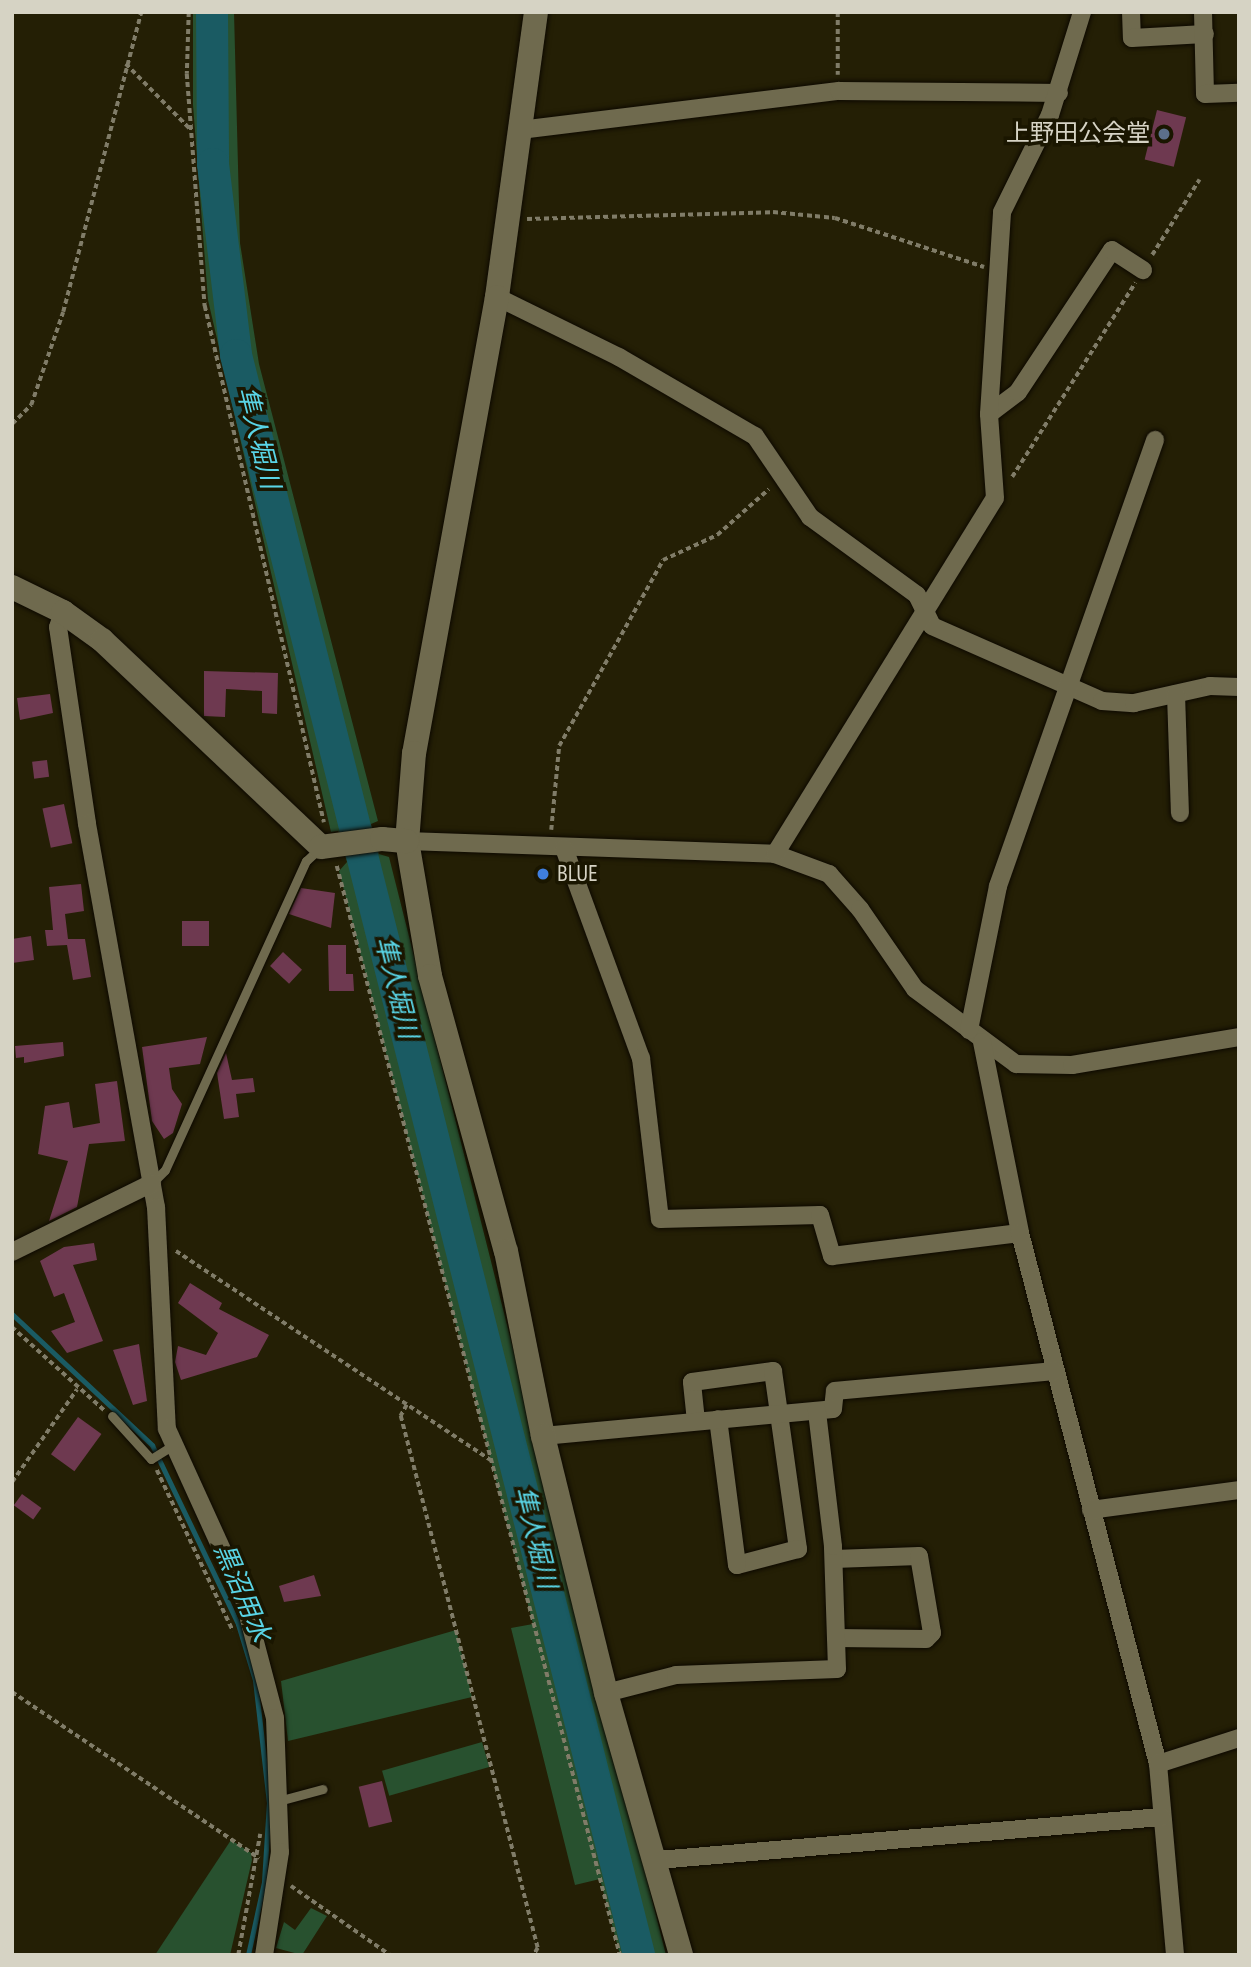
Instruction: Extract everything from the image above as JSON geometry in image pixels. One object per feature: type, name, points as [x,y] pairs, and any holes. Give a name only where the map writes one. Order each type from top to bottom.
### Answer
[{"type":"street","points":[[536,12],[498,297],[436,617],[414,753],[407,841],[430,976],[506,1251],[543,1436],[606,1693],[658,1860],[681,1955]]},
{"type":"street","points":[[775,854],[995,498],[989,414],[1002,212],[1059,93],[1082,12]]},
{"type":"street","points":[[1131,12],[1132,38],[1205,34]]},
{"type":"street","points":[[1203,12],[1205,94],[1239,93]]},
{"type":"street","points":[[520,130],[839,91],[1059,93]]},
{"type":"street","points":[[989,414],[1018,393],[1112,250],[1143,270]]},
{"type":"street","points":[[498,297],[724,416],[755,436],[810,517],[917,595],[932,626],[1069,691],[1102,701],[1134,703],[1175,694],[1239,687]]},
{"type":"street","points":[[1155,440],[1069,691],[998,886],[976,1036],[1054,1371],[1158,1764],[1175,1955]]},
{"type":"street","points":[[12,587],[63,612],[116,651],[330,848],[382,839],[775,854],[830,874],[860,909],[915,989],[1016,1064],[1072,1065],[1239,1037]]},
{"type":"street","points":[[63,612],[58,627],[87,824],[152,1183],[161,1252],[163,1376],[160,1453],[243,1597],[265,1665],[282,1800],[279,1882],[264,1955]]},
{"type":"street","points":[[1175,694],[1180,813]]},
{"type":"street","points":[[557,847],[641,1058],[660,1219],[820,1214],[832,1256],[1020,1233]]},
{"type":"street","points":[[12,1252],[152,1183]]},
{"type":"street","points":[[696,1421],[692,1382],[774,1371],[777,1414],[798,1549],[737,1565],[718,1419]]},
{"type":"street","points":[[543,1436],[833,1409],[835,1391],[1054,1371]]},
{"type":"street","points":[[606,1693],[676,1675],[836,1669],[834,1559],[817,1411]]},
{"type":"street","points":[[1091,1510],[1239,1490]]},
{"type":"street","points":[[834,1559],[919,1556],[932,1633],[926,1639],[836,1638]]},
{"type":"street","points":[[1158,1764],[1239,1738]]},
{"type":"street","points":[[658,1860],[1162,1817]]},
{"type":"lane","points":[[152,1183],[164,1170],[306,861],[330,848]]},
{"type":"lane","points":[[111,1416],[160,1453]]},
{"type":"lane","points":[[282,1800],[323,1789]]},
{"type":"path","points":[[12,424],[31,405],[62,312],[141,12]]},
{"type":"path","points":[[189,12],[191,130],[205,306],[330,848],[620,1955]]},
{"type":"path","points":[[838,12],[839,91]]},
{"type":"path","points":[[126,64],[191,130]]},
{"type":"path","points":[[995,498],[1199,180]]},
{"type":"path","points":[[508,219],[810,215],[835,218],[997,271]]},
{"type":"path","points":[[557,847],[559,746],[663,560],[717,535],[782,478]]},
{"type":"path","points":[[161,1252],[175,1250],[491,1460]]},
{"type":"path","points":[[12,1327],[77,1389],[111,1416]]},
{"type":"path","points":[[12,1482],[77,1389]]},
{"type":"path","points":[[407,1405],[401,1416],[538,1948],[534,1955]]},
{"type":"path","points":[[160,1453],[235,1636]]},
{"type":"path","points":[[12,1692],[258,1858]]},
{"type":"path","points":[[238,1955],[261,1832]]},
{"type":"path","points":[[279,1882],[390,1955]]},
{"type":"green space","points":[[193,12],[203,12],[204,165],[218,313],[631,1955],[620,1955],[600,1879],[575,1885],[511,1628],[533,1624],[339,871],[347,862],[338,831],[331,832],[208,300],[193,105]]},
{"type":"green space","points":[[224,12],[234,12],[240,243],[259,364],[378,821],[371,824],[379,854],[389,857],[666,1955],[652,1955],[269,452],[238,296],[223,105]]},
{"type":"green space","points":[[456,1630],[472,1697],[288,1741],[281,1681]]},
{"type":"green space","points":[[482,1742],[489,1767],[389,1796],[382,1771]]},
{"type":"green space","points":[[231,1840],[251,1853],[252,1860],[230,1955],[155,1955]]},
{"type":"green space","points":[[311,1908],[327,1916],[302,1955],[276,1948],[284,1922],[295,1930]]},
{"type":"building","points":[[1157,110],[1186,117],[1174,167],[1145,159]]},
{"type":"building","points":[[204,671],[278,673],[277,714],[262,713],[262,691],[226,689],[225,717],[204,716]]},
{"type":"building","points":[[50,694],[53,713],[20,720],[17,698]]},
{"type":"building","points":[[47,760],[49,777],[34,779],[32,762]]},
{"type":"building","points":[[64,804],[72,843],[51,848],[42,809]]},
{"type":"building","points":[[81,884],[84,911],[65,914],[68,939],[85,939],[91,977],[73,980],[67,945],[47,946],[45,930],[53,930],[49,887]]},
{"type":"building","points":[[301,888],[335,893],[331,928],[289,914]]},
{"type":"building","points":[[182,921],[209,921],[209,946],[182,946]]},
{"type":"building","points":[[31,936],[34,960],[12,963],[12,939]]},
{"type":"building","points":[[328,945],[346,945],[346,974],[353,974],[354,991],[329,991]]},
{"type":"building","points":[[283,952],[302,970],[289,984],[270,966]]},
{"type":"building","points":[[207,1037],[200,1064],[169,1068],[172,1089],[182,1104],[173,1133],[164,1139],[152,1121],[142,1047]]},
{"type":"building","points":[[63,1042],[64,1056],[24,1063],[24,1057],[16,1058],[15,1046]]},
{"type":"building","points":[[226,1053],[232,1080],[253,1078],[255,1092],[236,1094],[239,1117],[224,1119],[217,1073]]},
{"type":"building","points":[[117,1081],[125,1141],[89,1144],[77,1207],[49,1221],[68,1161],[38,1154],[45,1106],[69,1102],[73,1128],[100,1123],[95,1084]]},
{"type":"building","points":[[94,1243],[97,1260],[73,1265],[103,1341],[67,1353],[51,1331],[75,1322],[64,1293],[54,1297],[40,1261],[64,1247]]},
{"type":"building","points":[[190,1283],[222,1303],[219,1309],[269,1335],[257,1357],[181,1380],[175,1362],[178,1346],[206,1355],[218,1333],[178,1303]]},
{"type":"building","points":[[139,1344],[147,1401],[133,1405],[113,1350]]},
{"type":"building","points":[[78,1417],[101,1434],[74,1471],[51,1454]]},
{"type":"building","points":[[22,1494],[41,1508],[33,1519],[14,1505]]},
{"type":"building","points":[[314,1575],[321,1596],[284,1602],[279,1586]]},
{"type":"building","points":[[382,1781],[392,1822],[369,1828],[359,1787]]},
{"type":"waterway","name":"隼人堀川","points":[[212,12],[213,164],[236,355],[639,1955]]},
{"type":"waterway","name":"黒沼用水","points":[[12,1314],[152,1445],[238,1624],[255,1680],[269,1802],[264,1882],[248,1955]]},
{"type":"place","name":"上野田公会堂","points":[[1164,134]]},
{"type":"place","name":"BLUE","points":[[543,874]]}]
